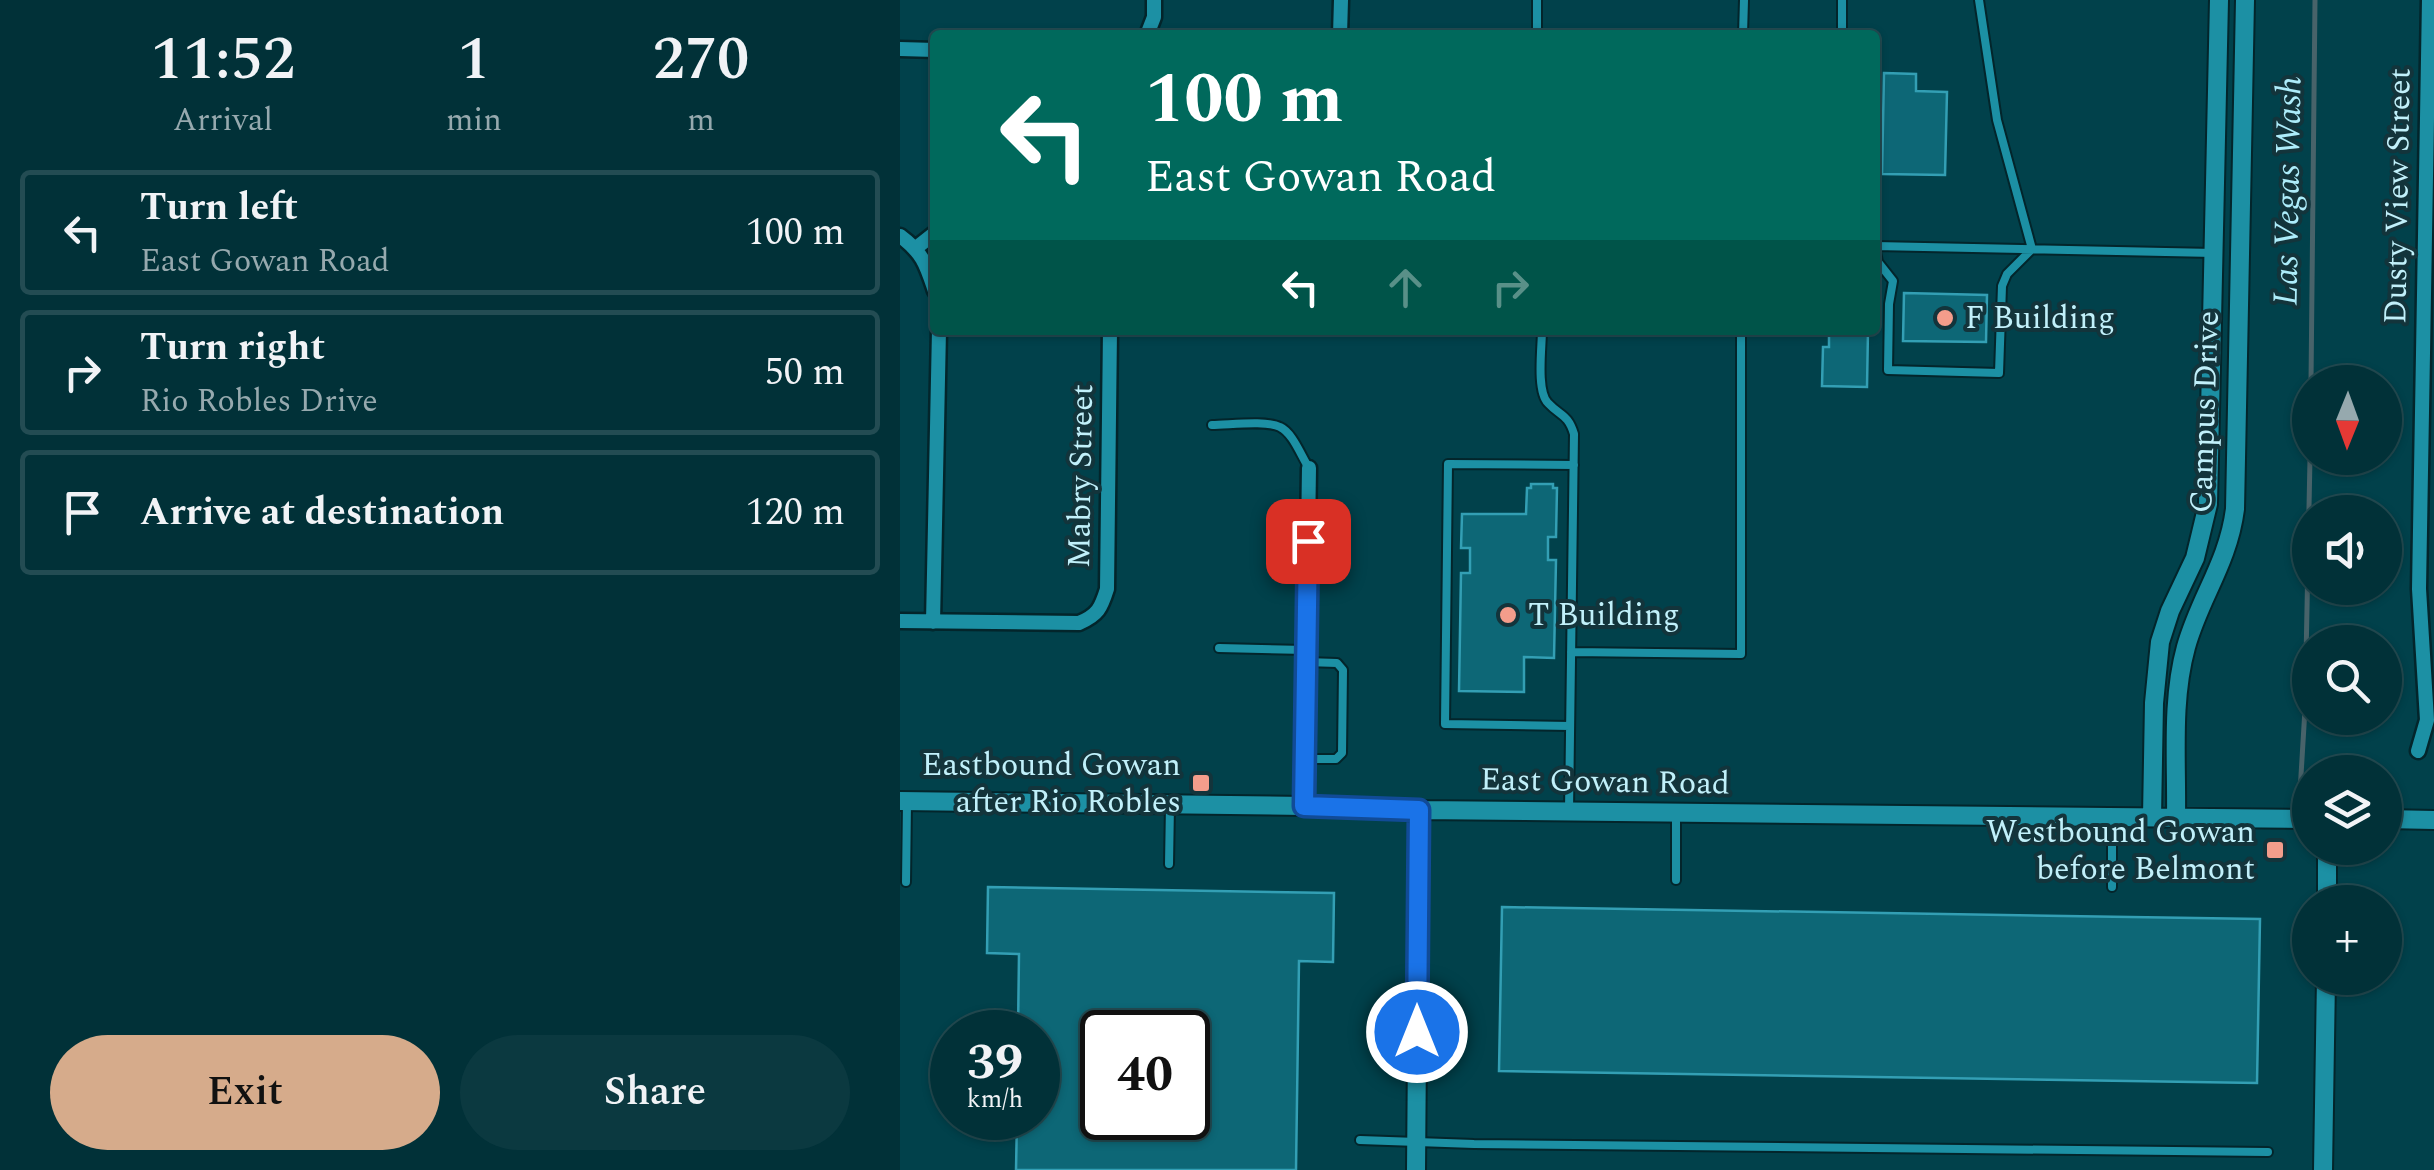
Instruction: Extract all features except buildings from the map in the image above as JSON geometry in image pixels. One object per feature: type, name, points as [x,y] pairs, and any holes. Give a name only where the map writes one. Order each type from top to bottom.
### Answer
[{"type":"street","points":[[1149,30],[1154,0]]},
{"type":"street","points":[[1340,30],[1341,0]]},
{"type":"street","name":"Campus Drive","points":[[2152,817],[2158,657],[2170,611],[2200,546],[2208,504],[2219,0]]},
{"type":"street","name":"Campus Drive","points":[[2176,817],[2177,708],[2182,662],[2222,562],[2235,509],[2245,0]]},
{"type":"street","name":"Dusty View Street","points":[[2418,752],[2427,720],[2418,589],[2427,513],[2429,0]]},
{"type":"street","points":[[900,49],[930,50]]},
{"type":"street","points":[[900,236],[916,248],[930,276]]},
{"type":"street","points":[[916,248],[930,237]]},
{"type":"street","points":[[2214,253],[2240,254]]},
{"type":"street","points":[[900,622],[933,622],[938,335]]},
{"type":"street","name":"Mabry Street","points":[[933,622],[1079,623],[1092,618],[1101,606],[1107,589],[1110,335]]},
{"type":"street","points":[[1304,806],[1309,468]]},
{"type":"street","name":"East Gowan Road","points":[[904,801],[2292,819]]},
{"type":"street","points":[[1416,1170],[1419,810]]},
{"type":"street","points":[[2402,820],[2434,820]]},
{"type":"street","points":[[2323,1170],[2326,995]]},
{"type":"lane","points":[[1537,0],[1538,30]]},
{"type":"lane","points":[[1743,30],[1744,0]]},
{"type":"lane","points":[[1842,0],[1842,30]]},
{"type":"lane","points":[[1979,0],[1997,120],[2032,249]]},
{"type":"lane","points":[[1880,247],[2214,253]]},
{"type":"lane","points":[[1880,265],[1893,282],[1888,370],[2000,373],[2002,286],[2007,274],[2032,249]]},
{"type":"lane","points":[[1542,335],[1542,394],[1563,414],[1574,434],[1569,811]]},
{"type":"lane","points":[[1571,652],[1741,654],[1741,335]]},
{"type":"lane","points":[[1212,425],[1280,427],[1309,468]]},
{"type":"lane","points":[[1570,726],[1445,724],[1448,464],[1574,465]]},
{"type":"lane","points":[[1220,648],[1306,656],[1337,663],[1343,670],[1342,753],[1336,759],[1305,759]]},
{"type":"lane","points":[[904,801],[906,882]]},
{"type":"lane","points":[[1169,864],[1170,804]]},
{"type":"lane","points":[[1676,812],[1676,880]]},
{"type":"lane","points":[[2112,816],[2112,887]]},
{"type":"lane","points":[[1360,1140],[1416,1144],[2268,1152]]},
{"type":"waterway","name":"Las Vegas Wash","points":[[2311,365],[2315,0]]},
{"type":"waterway","name":"Las Vegas Wash","points":[[2302,755],[2310,475]]},
{"type":"place","name":"F Building","points":[[1945,318]]},
{"type":"place","name":"T Building","points":[[1508,615]]},
{"type":"place","name":"Eastbound Gowan after Rio Robles","points":[[1201,783]]},
{"type":"place","name":"Westbound Gowan before Belmont","points":[[2275,850]]},
{"type":"route","points":[[1308,541],[1304,806],[1419,810],[1417,1032]]}]
